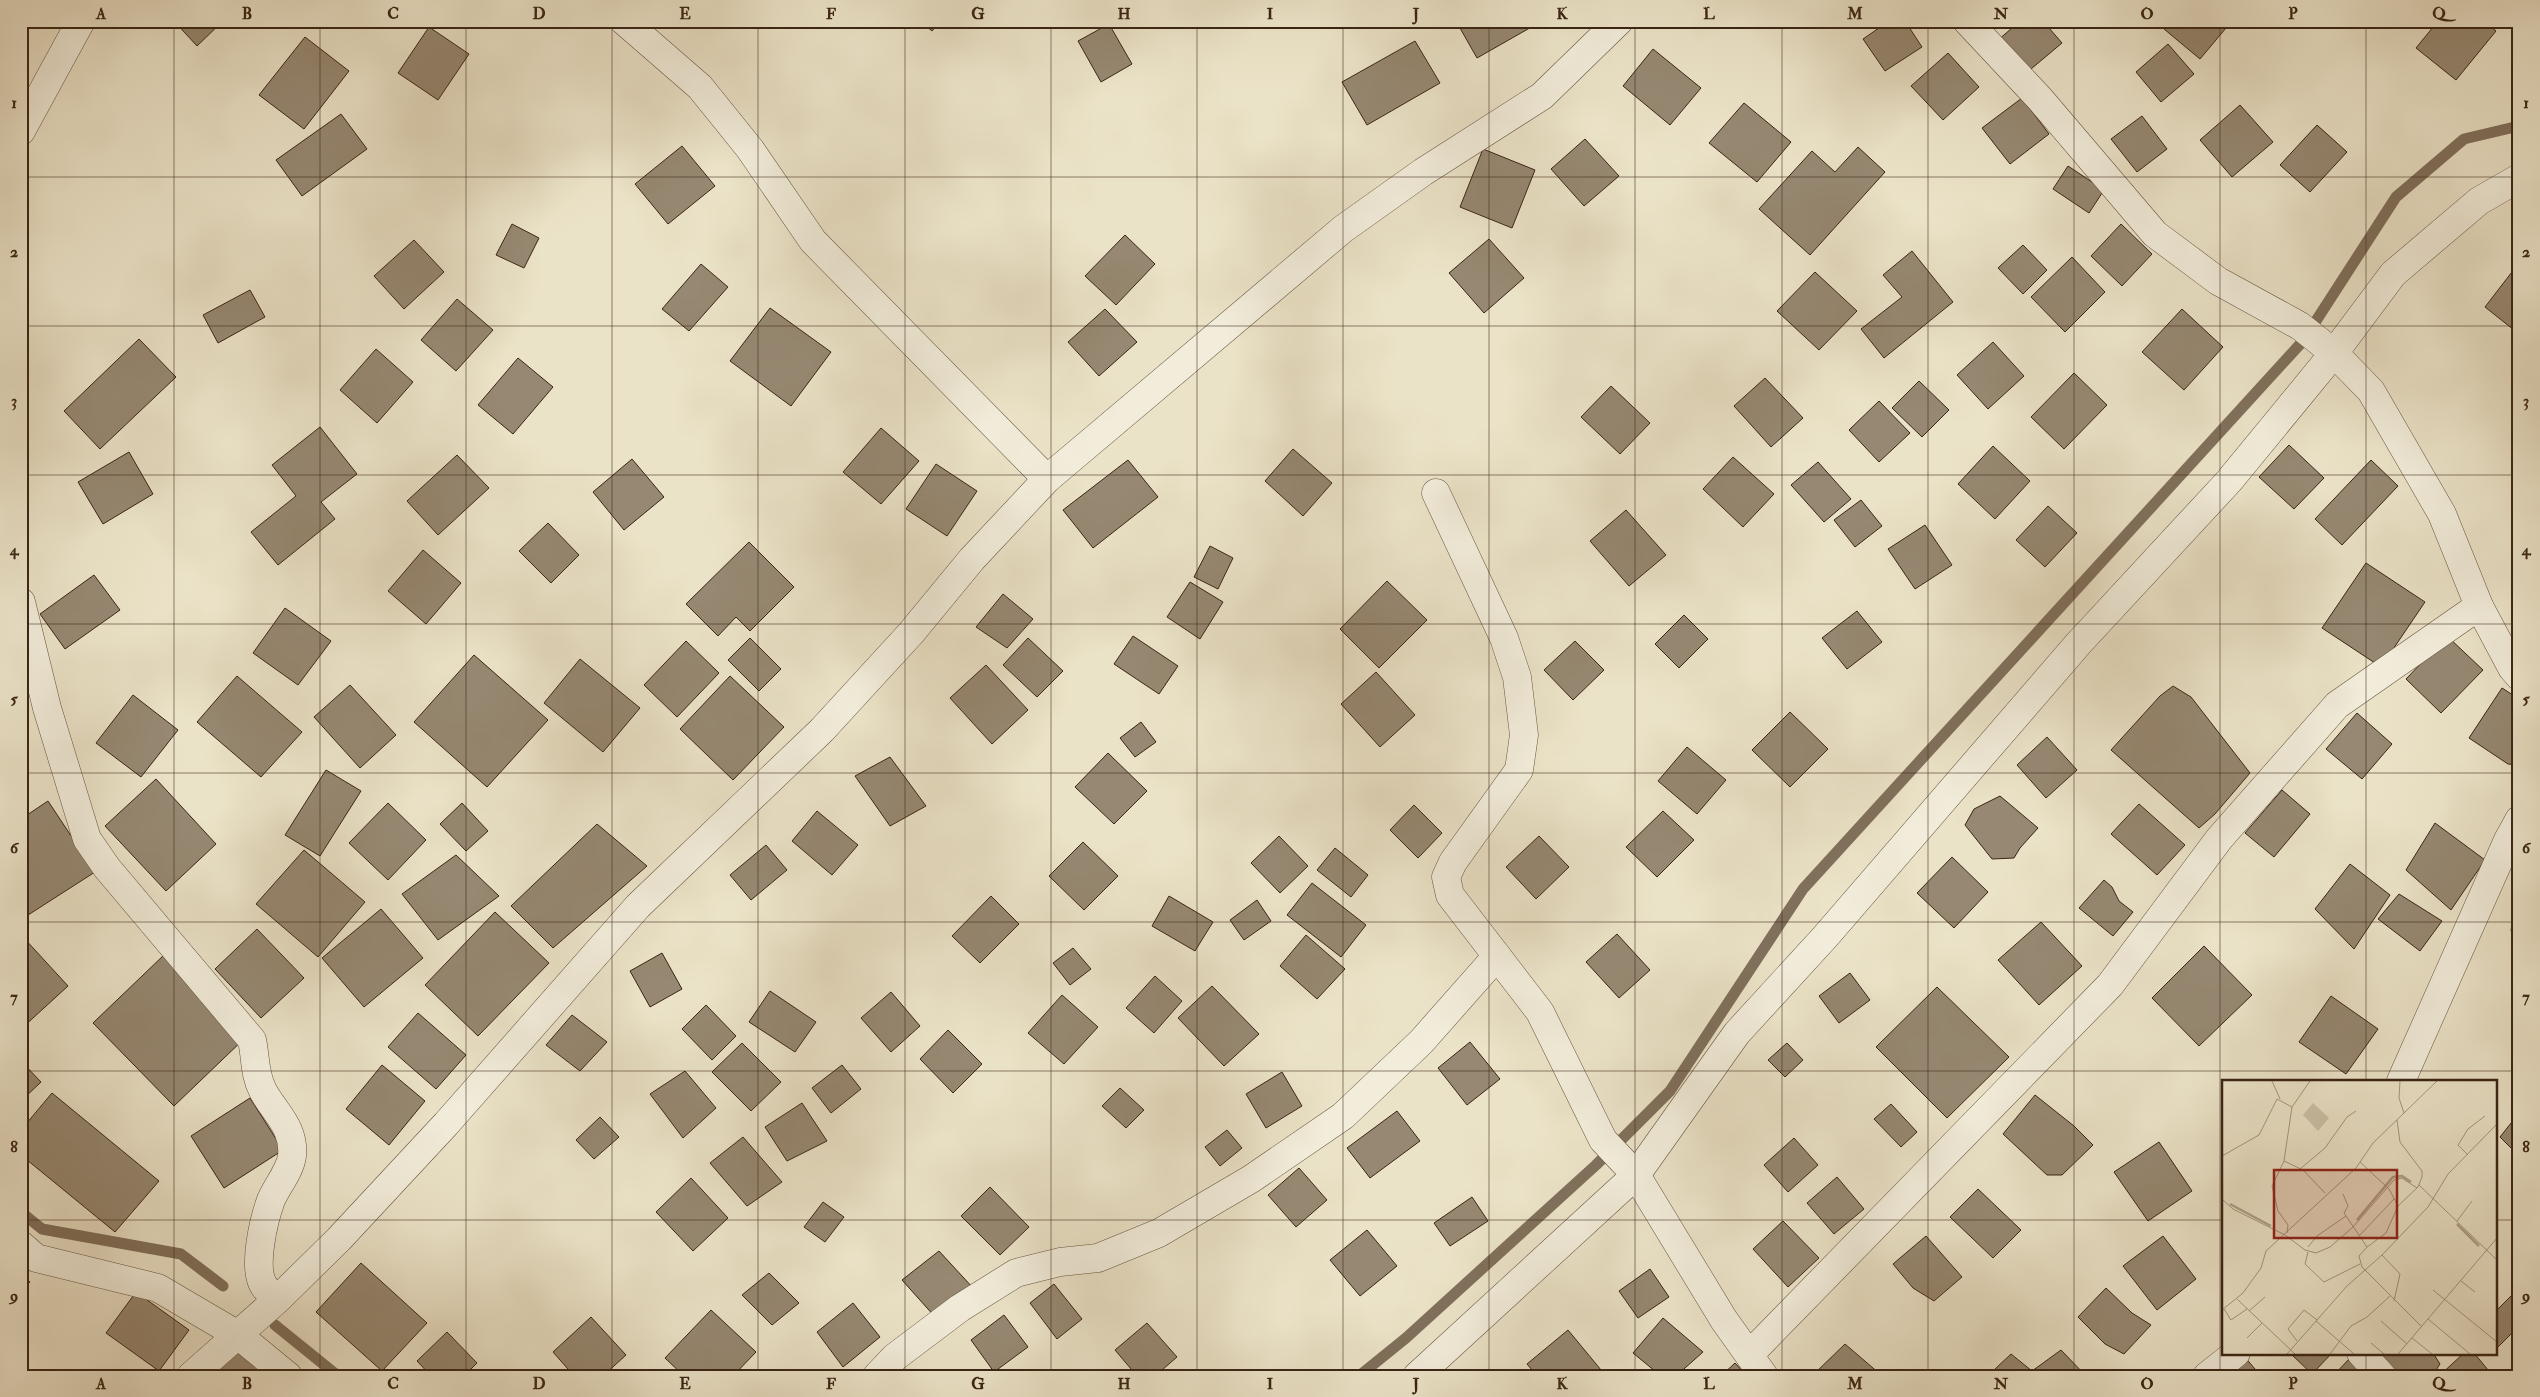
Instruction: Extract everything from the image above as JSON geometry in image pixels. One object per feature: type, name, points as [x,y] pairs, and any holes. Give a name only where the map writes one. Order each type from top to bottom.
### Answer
[{"type":"street","points":[[21,131],[81,21]]},
{"type":"street","points":[[624,21],[700,87],[750,149],[813,241],[1047,479]]},
{"type":"street","points":[[192,1376],[278,1299],[339,1239],[446,1124],[638,906],[822,730],[911,633],[972,559],[1047,479],[1343,230],[1423,172],[1542,96],[1619,21]]},
{"type":"street","points":[[1967,21],[2040,99],[2155,234],[2218,281],[2317,339],[2371,391],[2442,514],[2479,606],[2512,668],[2519,676]]},
{"type":"street","points":[[1417,1376],[1630,1168],[1737,1033],[1844,915],[2078,644],[2229,481],[2317,339],[2479,201],[2519,178]]},
{"type":"street","points":[[1436,493],[1504,638],[1517,677],[1524,735],[1520,770],[1453,862],[1446,877],[1450,895],[1540,1012],[1603,1140],[1630,1168],[1724,1320],[1757,1365],[2110,985],[2219,839],[2337,705],[2479,606]]},
{"type":"street","points":[[21,602],[48,708],[87,839],[107,868],[252,1040],[254,1069],[263,1091],[286,1123],[292,1141],[292,1157],[270,1202],[261,1241],[259,1273],[264,1286],[278,1299]]},
{"type":"street","points":[[2401,1080],[2508,840],[2519,820]]},
{"type":"street","points":[[877,1376],[895,1357],[953,1314],[1016,1273],[1060,1262],[1098,1258],[1133,1244],[1159,1233],[1251,1179],[1343,1116],[1421,1042],[1497,956]]},
{"type":"street","points":[[21,1245],[36,1258],[158,1288],[238,1335],[288,1376]]},
{"type":"street","points":[[2207,1376],[2235,1354]]},
{"type":"street","points":[[2362,1354],[2382,1376]]},
{"type":"building","points":[[174,21],[223,21],[197,46]]},
{"type":"building","points":[[920,21],[940,21],[932,31]]},
{"type":"building","points":[[1456,21],[1533,21],[1535,25],[1477,58]]},
{"type":"building","points":[[1889,21],[1905,21],[1922,47],[1885,71],[1863,39]]},
{"type":"building","points":[[2020,21],[2043,21],[2062,43],[2025,74],[1997,41]]},
{"type":"building","points":[[2171,21],[2218,21],[2226,28],[2200,59],[2164,29]]},
{"type":"building","points":[[2438,21],[2484,21],[2496,31],[2456,80],[2416,48]]},
{"type":"building","points":[[1109,24],[1132,64],[1101,82],[1078,41]]},
{"type":"building","points":[[429,27],[469,54],[438,100],[398,73]]},
{"type":"building","points":[[305,37],[349,71],[304,129],[259,95]]},
{"type":"building","points":[[1415,41],[1440,83],[1367,125],[1342,82]]},
{"type":"building","points":[[2168,44],[2194,74],[2161,102],[2136,72]]},
{"type":"building","points":[[1653,49],[1701,88],[1670,125],[1623,86]]},
{"type":"building","points":[[1948,53],[1979,87],[1943,120],[1911,86]]},
{"type":"building","points":[[2022,98],[2049,134],[2010,164],[1982,128]]},
{"type":"building","points":[[1744,103],[1791,142],[1757,182],[1709,143]]},
{"type":"building","points":[[2240,105],[2273,142],[2232,177],[2200,140]]},
{"type":"building","points":[[341,114],[367,149],[302,196],[276,160]]},
{"type":"building","points":[[2142,116],[2167,149],[2137,172],[2111,139]]},
{"type":"building","points":[[2317,125],[2347,152],[2310,192],[2280,165]]},
{"type":"building","points":[[1585,139],[1619,176],[1584,206],[1551,169]]},
{"type":"building","points":[[682,146],[715,186],[668,224],[635,184]]},
{"type":"building","points":[[1858,147],[1885,172],[1810,255],[1759,209],[1812,151],[1835,172]]},
{"type":"building","points":[[1483,149],[1535,170],[1512,228],[1460,207]]},
{"type":"building","points":[[2068,166],[2104,190],[2089,213],[2053,189]]},
{"type":"building","points":[[512,224],[539,238],[524,268],[496,255]]},
{"type":"building","points":[[2121,224],[2152,254],[2122,286],[2091,256]]},
{"type":"building","points":[[1125,235],[1155,264],[1116,305],[1085,276]]},
{"type":"building","points":[[1489,239],[1524,278],[1484,313],[1449,273]]},
{"type":"building","points":[[414,240],[444,272],[404,309],[374,276]]},
{"type":"building","points":[[2023,245],[2047,270],[2023,294],[1998,268]]},
{"type":"building","points":[[1912,251],[1953,302],[1884,358],[1861,329],[1902,297],[1883,275]]},
{"type":"building","points":[[2072,257],[2105,292],[2065,332],[2031,297]]},
{"type":"building","points":[[701,264],[728,287],[689,331],[662,309]]},
{"type":"building","points":[[2515,268],[2519,271],[2519,334],[2485,307]]},
{"type":"building","points":[[1815,272],[1857,311],[1819,350],[1777,311]]},
{"type":"building","points":[[250,290],[265,317],[218,343],[203,315]]},
{"type":"building","points":[[457,299],[493,330],[456,371],[421,340]]},
{"type":"building","points":[[770,308],[831,352],[791,406],[730,361]]},
{"type":"building","points":[[1105,309],[1137,342],[1099,376],[1068,342]]},
{"type":"building","points":[[2182,309],[2223,347],[2184,390],[2142,352]]},
{"type":"building","points":[[139,339],[176,377],[100,449],[64,411]]},
{"type":"building","points":[[1993,342],[2024,376],[1988,409],[1957,375]]},
{"type":"building","points":[[376,349],[413,382],[377,423],[340,390]]},
{"type":"building","points":[[518,358],[553,387],[513,434],[478,405]]},
{"type":"building","points":[[2074,373],[2107,405],[2064,449],[2031,417]]},
{"type":"building","points":[[1765,378],[1803,418],[1771,447],[1734,406]]},
{"type":"building","points":[[1919,381],[1949,410],[1922,437],[1892,408]]},
{"type":"building","points":[[1611,386],[1650,423],[1620,454],[1581,417]]},
{"type":"building","points":[[1879,401],[1910,433],[1879,462],[1849,430]]},
{"type":"building","points":[[320,427],[357,474],[321,502],[335,519],[278,565],[251,532],[296,496],[272,465]]},
{"type":"building","points":[[881,428],[919,461],[881,504],[843,472]]},
{"type":"building","points":[[2289,445],[2324,478],[2294,509],[2259,477]]},
{"type":"building","points":[[1993,446],[2030,481],[1995,519],[1958,484]]},
{"type":"building","points":[[1293,449],[1332,483],[1303,516],[1265,481]]},
{"type":"building","points":[[129,452],[153,494],[103,524],[78,482]]},
{"type":"building","points":[[457,455],[489,488],[438,535],[407,501]]},
{"type":"building","points":[[1733,457],[1774,494],[1743,527],[1703,489]]},
{"type":"building","points":[[632,459],[664,497],[624,530],[593,492]]},
{"type":"building","points":[[1128,460],[1158,497],[1093,548],[1063,510]]},
{"type":"building","points":[[2371,460],[2398,486],[2342,545],[2315,519]]},
{"type":"building","points":[[1818,462],[1851,499],[1824,522],[1791,485]]},
{"type":"building","points":[[936,464],[977,491],[947,536],[906,509]]},
{"type":"building","points":[[1861,500],[1882,526],[1855,547],[1834,520]]},
{"type":"building","points":[[2048,506],[2077,533],[2045,567],[2016,540]]},
{"type":"building","points":[[1626,510],[1666,555],[1629,586],[1590,541]]},
{"type":"building","points":[[548,523],[579,555],[551,583],[519,551]]},
{"type":"building","points":[[1925,525],[1952,565],[1915,589],[1888,549]]},
{"type":"building","points":[[749,542],[794,587],[750,631],[736,617],[718,636],[686,604]]},
{"type":"building","points":[[1210,546],[1233,558],[1218,589],[1194,577]]},
{"type":"building","points":[[423,550],[461,583],[426,624],[388,591]]},
{"type":"building","points":[[2366,563],[2425,602],[2381,667],[2322,628]]},
{"type":"building","points":[[94,575],[120,610],[65,649],[40,614]]},
{"type":"building","points":[[1387,581],[1427,620],[1379,668],[1340,629]]},
{"type":"building","points":[[1190,582],[1223,602],[1200,639],[1167,617]]},
{"type":"building","points":[[1003,594],[1033,619],[1007,648],[976,627]]},
{"type":"building","points":[[285,608],[331,641],[298,685],[253,653]]},
{"type":"building","points":[[1857,611],[1882,642],[1847,669],[1822,638]]},
{"type":"building","points":[[1684,615],[1708,639],[1679,668],[1655,644]]},
{"type":"building","points":[[1133,636],[1178,666],[1159,694],[1114,664]]},
{"type":"building","points":[[2447,636],[2483,670],[2441,713],[2406,679]]},
{"type":"building","points":[[750,638],[781,669],[759,691],[728,660]]},
{"type":"building","points":[[1028,638],[1063,671],[1037,697],[1003,665]]},
{"type":"building","points":[[686,641],[719,673],[677,717],[644,685]]},
{"type":"building","points":[[1575,641],[1604,670],[1573,700],[1544,670]]},
{"type":"building","points":[[474,655],[548,720],[487,787],[414,722]]},
{"type":"building","points":[[580,659],[640,708],[603,752],[544,703]]},
{"type":"building","points":[[986,665],[1028,710],[992,744],[950,698]]},
{"type":"building","points":[[1376,672],[1415,715],[1380,747],[1341,704]]},
{"type":"building","points":[[237,676],[302,732],[261,777],[197,722]]},
{"type":"building","points":[[730,676],[784,727],[733,780],[680,729]]},
{"type":"building","points":[[350,685],[396,735],[360,768],[314,717]]},
{"type":"building","points":[[2173,686],[2191,697],[2250,773],[2215,814],[2199,828],[2111,750],[2160,696]]},
{"type":"building","points":[[2502,688],[2519,699],[2519,765],[2508,764],[2469,738]]},
{"type":"building","points":[[133,695],[178,730],[141,777],[96,743]]},
{"type":"building","points":[[1790,712],[1828,749],[1790,787],[1752,750]]},
{"type":"building","points":[[2357,713],[2392,744],[2362,779],[2326,749]]},
{"type":"building","points":[[1141,722],[1156,742],[1135,757],[1120,738]]},
{"type":"building","points":[[2047,737],[2077,770],[2046,798],[2017,765]]},
{"type":"building","points":[[1687,747],[1726,780],[1697,814],[1658,781]]},
{"type":"building","points":[[1108,753],[1147,791],[1114,824],[1075,787]]},
{"type":"building","points":[[890,757],[926,806],[890,826],[855,776]]},
{"type":"building","points":[[326,770],[361,791],[320,856],[285,835]]},
{"type":"building","points":[[156,779],[216,844],[166,891],[105,826]]},
{"type":"building","points":[[2282,790],[2310,814],[2274,857],[2245,833]]},
{"type":"building","points":[[2000,796],[2038,828],[2020,848],[2014,858],[1992,859],[1965,825],[1974,809]]},
{"type":"building","points":[[48,801],[95,872],[25,917],[21,912],[21,819]]},
{"type":"building","points":[[388,803],[426,840],[388,880],[349,843]]},
{"type":"building","points":[[462,803],[488,831],[466,851],[440,824]]},
{"type":"building","points":[[2139,804],[2185,845],[2157,875],[2111,834]]},
{"type":"building","points":[[1414,805],[1442,833],[1418,858],[1390,830]]},
{"type":"building","points":[[817,811],[858,845],[832,875],[792,841]]},
{"type":"building","points":[[1663,811],[1694,840],[1657,877],[1626,847]]},
{"type":"building","points":[[2435,823],[2485,860],[2451,910],[2406,870]]},
{"type":"building","points":[[597,824],[647,866],[553,948],[511,906]]},
{"type":"building","points":[[1279,836],[1308,866],[1280,893],[1251,863]]},
{"type":"building","points":[[1539,836],[1569,867],[1536,899],[1506,867]]},
{"type":"building","points":[[1083,842],[1118,876],[1084,910],[1049,876]]},
{"type":"building","points":[[766,845],[787,870],[751,900],[730,875]]},
{"type":"building","points":[[1335,848],[1368,875],[1351,897],[1317,870]]},
{"type":"building","points":[[304,850],[365,902],[318,957],[256,904]]},
{"type":"building","points":[[456,855],[499,896],[438,940],[402,894]]},
{"type":"building","points":[[1952,857],[1988,892],[1954,928],[1917,893]]},
{"type":"building","points":[[2350,864],[2390,895],[2354,949],[2315,909]]},
{"type":"building","points":[[2104,880],[2112,887],[2119,901],[2133,912],[2113,936],[2079,908]]},
{"type":"building","points":[[1312,883],[1366,925],[1341,957],[1287,915]]},
{"type":"building","points":[[2399,894],[2442,921],[2420,951],[2378,919]]},
{"type":"building","points":[[991,896],[1019,924],[980,963],[952,936]]},
{"type":"building","points":[[1169,896],[1213,922],[1195,951],[1152,926]]},
{"type":"building","points":[[1257,900],[1271,921],[1244,940],[1230,920]]},
{"type":"building","points":[[381,909],[423,958],[364,1007],[322,958]]},
{"type":"building","points":[[495,912],[549,963],[478,1036],[425,985]]},
{"type":"building","points":[[2519,914],[2519,936],[2511,931],[2513,918]]},
{"type":"building","points":[[2041,922],[2082,966],[2039,1005],[1998,960]]},
{"type":"building","points":[[257,929],[304,978],[261,1018],[215,969]]},
{"type":"building","points":[[1617,934],[1650,970],[1619,998],[1586,962]]},
{"type":"building","points":[[1306,935],[1345,969],[1317,999],[1280,966]]},
{"type":"building","points":[[23,937],[68,986],[21,1029],[21,939]]},
{"type":"building","points":[[2204,946],[2252,995],[2199,1046],[2152,998]]},
{"type":"building","points":[[1073,948],[1091,969],[1070,985],[1053,963]]},
{"type":"building","points":[[662,953],[682,989],[650,1007],[630,971]]},
{"type":"building","points":[[165,954],[246,1037],[174,1106],[93,1023]]},
{"type":"building","points":[[1850,973],[1870,1000],[1839,1023],[1819,996]]},
{"type":"building","points":[[1155,976],[1182,1001],[1154,1033],[1126,1008]]},
{"type":"building","points":[[1212,986],[1259,1034],[1224,1066],[1178,1018]]},
{"type":"building","points":[[1937,987],[2009,1057],[1947,1118],[1876,1047]]},
{"type":"building","points":[[770,991],[816,1022],[795,1052],[749,1022]]},
{"type":"building","points":[[891,992],[920,1026],[891,1052],[861,1018]]},
{"type":"building","points":[[1062,995],[1098,1027],[1064,1064],[1028,1033]]},
{"type":"building","points":[[2331,996],[2378,1029],[2346,1074],[2299,1042]]},
{"type":"building","points":[[706,1005],[736,1036],[712,1060],[682,1029]]},
{"type":"building","points":[[418,1013],[466,1055],[436,1089],[388,1047]]},
{"type":"building","points":[[572,1015],[607,1042],[580,1071],[546,1045]]},
{"type":"building","points":[[948,1030],[982,1064],[953,1093],[920,1059]]},
{"type":"building","points":[[1470,1042],[1500,1079],[1467,1105],[1438,1068]]},
{"type":"building","points":[[742,1043],[781,1082],[751,1111],[712,1072]]},
{"type":"building","points":[[1787,1043],[1803,1060],[1785,1077],[1768,1060]]},
{"type":"building","points":[[21,1061],[41,1082],[21,1101]]},
{"type":"building","points":[[382,1065],[425,1101],[389,1145],[346,1109]]},
{"type":"building","points":[[842,1065],[861,1089],[831,1113],[812,1088]]},
{"type":"building","points":[[685,1071],[716,1108],[683,1138],[650,1094]]},
{"type":"building","points":[[1282,1072],[1302,1106],[1266,1128],[1246,1094]]},
{"type":"building","points":[[1120,1088],[1144,1110],[1126,1128],[1102,1106]]},
{"type":"building","points":[[52,1093],[159,1181],[115,1232],[21,1155],[21,1130]]},
{"type":"building","points":[[2035,1095],[2074,1126],[2093,1145],[2062,1175],[2047,1175],[2003,1134]]},
{"type":"building","points":[[250,1098],[283,1150],[224,1188],[191,1136]]},
{"type":"building","points":[[802,1103],[827,1141],[787,1161],[765,1127]]},
{"type":"building","points":[[1891,1104],[1917,1132],[1901,1147],[1874,1119]]},
{"type":"building","points":[[1397,1111],[1420,1141],[1370,1178],[1347,1148]]},
{"type":"building","points":[[2519,1113],[2519,1156],[2500,1137]]},
{"type":"building","points":[[600,1117],[619,1137],[594,1159],[576,1140]]},
{"type":"building","points":[[1227,1130],[1242,1148],[1220,1166],[1205,1147]]},
{"type":"building","points":[[743,1137],[782,1182],[747,1206],[710,1163]]},
{"type":"building","points":[[1794,1138],[1818,1165],[1788,1192],[1764,1165]]},
{"type":"building","points":[[2159,1142],[2192,1191],[2148,1221],[2114,1172]]},
{"type":"building","points":[[1299,1168],[1327,1200],[1296,1227],[1268,1195]]},
{"type":"building","points":[[1837,1177],[1864,1209],[1834,1234],[1807,1203]]},
{"type":"building","points":[[691,1178],[728,1218],[693,1251],[656,1212]]},
{"type":"building","points":[[990,1187],[1029,1227],[1000,1255],[961,1216]]},
{"type":"building","points":[[1978,1189],[2021,1230],[1993,1258],[1950,1217]]},
{"type":"building","points":[[1472,1197],[1488,1221],[1450,1246],[1434,1223]]},
{"type":"building","points":[[823,1202],[844,1217],[825,1242],[804,1227]]},
{"type":"building","points":[[1783,1221],[1819,1258],[1788,1287],[1753,1249]]},
{"type":"building","points":[[1367,1230],[1397,1266],[1360,1296],[1330,1260]]},
{"type":"building","points":[[1926,1236],[1962,1277],[1934,1301],[1913,1288],[1893,1264]]},
{"type":"building","points":[[2163,1236],[2196,1279],[2157,1310],[2123,1266]]},
{"type":"building","points":[[939,1251],[974,1289],[936,1318],[902,1280]]},
{"type":"building","points":[[361,1263],[427,1323],[382,1371],[316,1312]]},
{"type":"building","points":[[1650,1269],[1669,1297],[1638,1318],[1619,1291]]},
{"type":"building","points":[[769,1273],[799,1303],[772,1325],[742,1295]]},
{"type":"building","points":[[21,1274],[30,1282],[21,1291]]},
{"type":"building","points":[[1054,1284],[1082,1319],[1057,1339],[1030,1303]]},
{"type":"building","points":[[2106,1288],[2132,1313],[2151,1325],[2124,1354],[2105,1344],[2078,1317]]},
{"type":"building","points":[[2519,1288],[2519,1326],[2498,1347],[2498,1309]]},
{"type":"building","points":[[136,1292],[189,1330],[159,1371],[106,1333]]},
{"type":"building","points":[[853,1303],[880,1337],[843,1367],[817,1332]]},
{"type":"building","points":[[711,1310],[756,1352],[733,1376],[684,1376],[665,1358]]},
{"type":"building","points":[[1004,1315],[1028,1347],[994,1372],[971,1340]]},
{"type":"building","points":[[591,1317],[626,1355],[603,1376],[574,1376],[553,1352]]},
{"type":"building","points":[[1663,1318],[1703,1352],[1676,1376],[1661,1376],[1633,1353]]},
{"type":"building","points":[[1147,1323],[1177,1357],[1155,1376],[1137,1376],[1115,1350]]},
{"type":"building","points":[[1568,1330],[1606,1376],[1537,1376],[1527,1364]]},
{"type":"building","points":[[447,1332],[477,1363],[464,1376],[431,1376],[417,1361]]},
{"type":"building","points":[[1845,1344],[1880,1374],[1878,1376],[1812,1376]]},
{"type":"building","points":[[235,1346],[270,1376],[210,1376]]},
{"type":"building","points":[[2061,1350],[2086,1376],[1999,1376],[1994,1370],[2011,1354],[2032,1371]]},
{"type":"building","points":[[2291,1354],[2331,1354],[2312,1374]]},
{"type":"building","points":[[2378,1354],[2434,1354],[2440,1364],[2432,1376],[2398,1376]]},
{"type":"building","points":[[2463,1354],[2475,1354],[2493,1376],[2439,1376]]},
{"type":"building","points":[[2243,1355],[2261,1376],[2214,1376]]},
{"type":"building","points":[[2351,1357],[2370,1376],[2333,1376]]},
{"type":"building","points":[[1735,1363],[1747,1376],[1721,1376]]},
{"type":"waterway","points":[[1359,1376],[1406,1338],[1596,1165],[1670,1091],[1803,889],[2303,341],[2396,197],[2464,139],[2519,126]]},
{"type":"waterway","points":[[21,1212],[42,1229],[181,1254],[223,1286]]},
{"type":"waterway","points":[[275,1325],[338,1376]]}]
